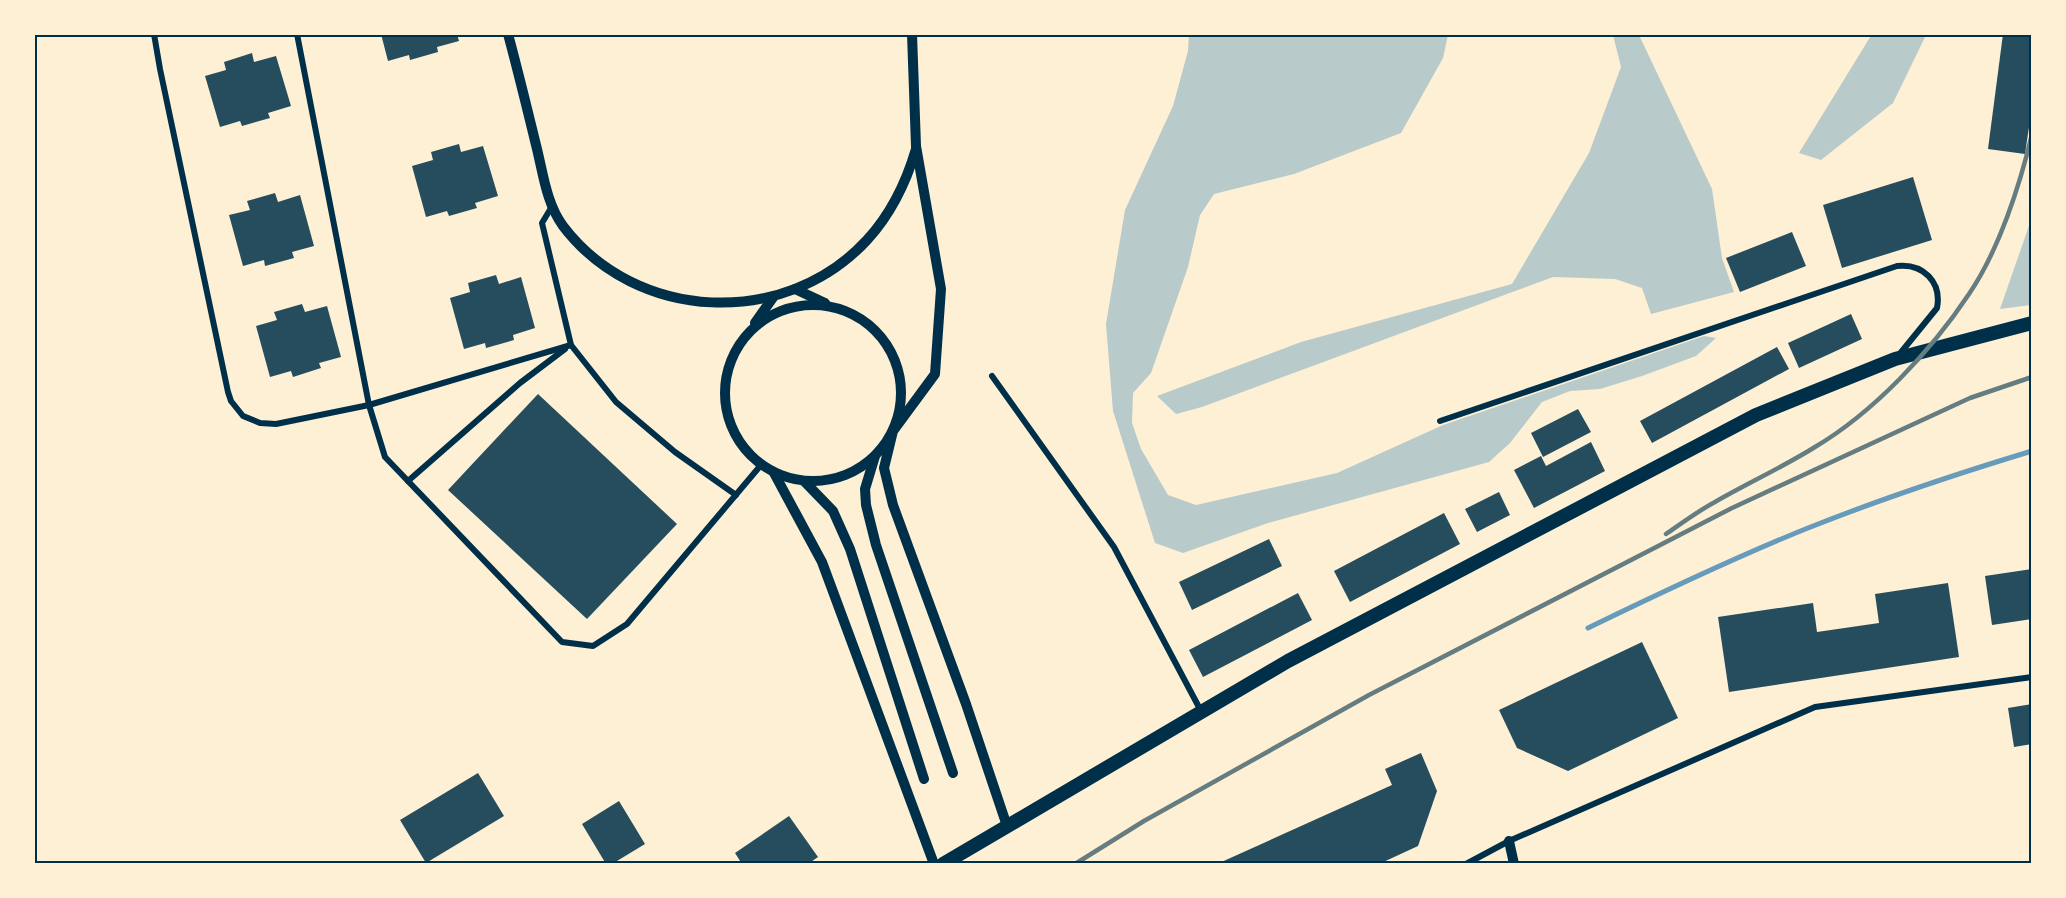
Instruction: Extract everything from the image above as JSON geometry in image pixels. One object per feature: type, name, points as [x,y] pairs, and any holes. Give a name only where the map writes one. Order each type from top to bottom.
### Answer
[{"type":"main road","points":[[943,864],[1288,661],[1756,416],[1895,359],[2031,323]]},
{"type":"street","points":[[154,34],[162,81],[231,401],[243,416],[268,424],[369,405],[571,345]]},
{"type":"street","points":[[297,34],[369,405],[385,457],[562,642],[593,646],[627,624],[761,465]]},
{"type":"street","points":[[508,34],[552,208],[563,226],[592,256],[627,280],[666,296],[709,303],[753,301],[795,290],[814,280],[842,263],[866,241],[880,224],[903,187],[916,146]]},
{"type":"street","points":[[774,296],[741,342],[727,369],[724,400],[732,430],[740,443],[761,465],[774,473],[804,481],[835,479],[856,470],[875,456],[935,374],[941,288],[916,146],[912,34]]},
{"type":"street","points":[[552,208],[542,223],[571,345],[616,402],[675,452],[736,495]]},
{"type":"street","points":[[1440,421],[1897,266],[1913,266],[1920,268],[1932,279],[1938,293],[1937,308],[1895,359]]},
{"type":"street","points":[[795,290],[864,321],[886,343],[894,356],[901,386],[898,417],[884,468],[893,505],[966,704],[1007,826]]},
{"type":"street","points":[[751,330],[776,313],[790,308],[822,305],[836,308]]},
{"type":"street","points":[[408,481],[520,383],[571,345]]},
{"type":"street","points":[[992,376],[1114,547],[1201,712]]},
{"type":"street","points":[[875,456],[865,489],[866,505],[876,545],[953,773]]},
{"type":"street","points":[[774,473],[822,562],[934,864]]},
{"type":"street","points":[[804,481],[832,512],[850,549],[924,779]]},
{"type":"street","points":[[1466,864],[1509,840],[1815,707],[2031,678]]},
{"type":"street","points":[[1509,840],[1514,864]]},
{"type":"shaded area","points":[[1872,34],[1926,35],[1893,103],[1821,160],[1799,153]]},
{"type":"shaded area","points":[[1189,35],[1448,35],[1443,58],[1401,133],[1294,174],[1214,194],[1200,215],[1188,267],[1151,373],[1133,393],[1132,423],[1141,449],[1168,495],[1196,505],[1337,473],[1443,425],[1704,336],[1716,338],[1696,356],[1642,376],[1600,389],[1570,391],[1542,402],[1510,443],[1489,462],[1268,523],[1183,553],[1155,543],[1113,411],[1106,324],[1125,210],[1173,106],[1188,51]]},
{"type":"shaded area","points":[[1613,35],[1639,35],[1712,189],[1722,258],[1734,292],[1651,314],[1642,288],[1615,279],[1553,277],[1202,407],[1176,414],[1157,396],[1301,342],[1512,284],[1589,153],[1621,67]]},
{"type":"shaded area","points":[[2031,220],[2031,305],[2000,309]]},
{"type":"building","points":[[381,34],[457,34],[459,41],[437,47],[438,52],[410,60],[409,55],[388,61]]},
{"type":"building","points":[[2003,34],[2032,34],[2032,107],[2025,154],[1988,149]]},
{"type":"building","points":[[252,53],[254,62],[276,56],[291,106],[268,113],[270,118],[242,126],[240,121],[220,127],[205,76],[226,70],[224,62]]},
{"type":"building","points":[[459,144],[461,152],[483,146],[498,196],[475,203],[477,208],[449,216],[447,211],[426,217],[412,166],[433,160],[431,152]]},
{"type":"building","points":[[1913,177],[1932,240],[1842,268],[1823,205]]},
{"type":"building","points":[[275,193],[278,202],[300,195],[314,246],[292,252],[294,258],[265,266],[264,260],[243,266],[229,215],[250,210],[247,201]]},
{"type":"building","points":[[1792,232],[1806,266],[1740,292],[1726,258]]},
{"type":"building","points":[[496,275],[499,284],[521,277],[535,328],[513,335],[514,340],[486,348],[485,343],[464,349],[450,298],[470,292],[468,283]]},
{"type":"building","points":[[302,304],[305,312],[327,306],[341,357],[319,363],[321,368],[293,377],[291,371],[270,377],[256,326],[277,320],[274,312]]},
{"type":"building","points":[[1851,314],[1862,339],[1799,368],[1788,343]]},
{"type":"building","points":[[1777,347],[1789,369],[1652,443],[1640,421]]},
{"type":"building","points":[[538,394],[677,524],[587,619],[448,490]]},
{"type":"building","points":[[1578,409],[1591,432],[1543,457],[1531,433]]},
{"type":"building","points":[[1591,442],[1605,471],[1534,508],[1514,470],[1541,456],[1546,466]]},
{"type":"building","points":[[1499,492],[1510,515],[1477,532],[1465,509]]},
{"type":"building","points":[[1444,513],[1460,544],[1350,602],[1334,571]]},
{"type":"building","points":[[1269,539],[1282,566],[1192,610],[1179,582]]},
{"type":"building","points":[[2032,569],[2032,619],[1992,625],[1985,576]]},
{"type":"building","points":[[1948,583],[1959,657],[1729,692],[1718,617],[1813,603],[1817,632],[1879,623],[1875,594]]},
{"type":"building","points":[[1298,593],[1312,620],[1203,677],[1189,650]]},
{"type":"building","points":[[1642,642],[1678,718],[1568,771],[1517,748],[1499,710]]},
{"type":"building","points":[[2032,704],[2032,744],[2014,747],[2008,708]]},
{"type":"building","points":[[1421,753],[1437,791],[1418,846],[1379,864],[1217,864],[1392,785],[1385,769]]},
{"type":"building","points":[[478,773],[504,816],[426,863],[400,820]]},
{"type":"building","points":[[619,801],[645,844],[612,864],[606,864],[582,824]]},
{"type":"building","points":[[789,816],[818,857],[808,864],[742,864],[735,853]]},
{"type":"waterway","points":[[1588,628],[1669,589],[1808,528],[1919,487],[2032,451]]},
{"type":"railway","points":[[1666,534],[1690,517],[1837,433],[1900,379],[1954,316],[1980,277],[2007,217],[2032,134]]},
{"type":"railway","points":[[1075,864],[1144,821],[1369,695],[1732,508],[1970,398],[2032,377]]}]
